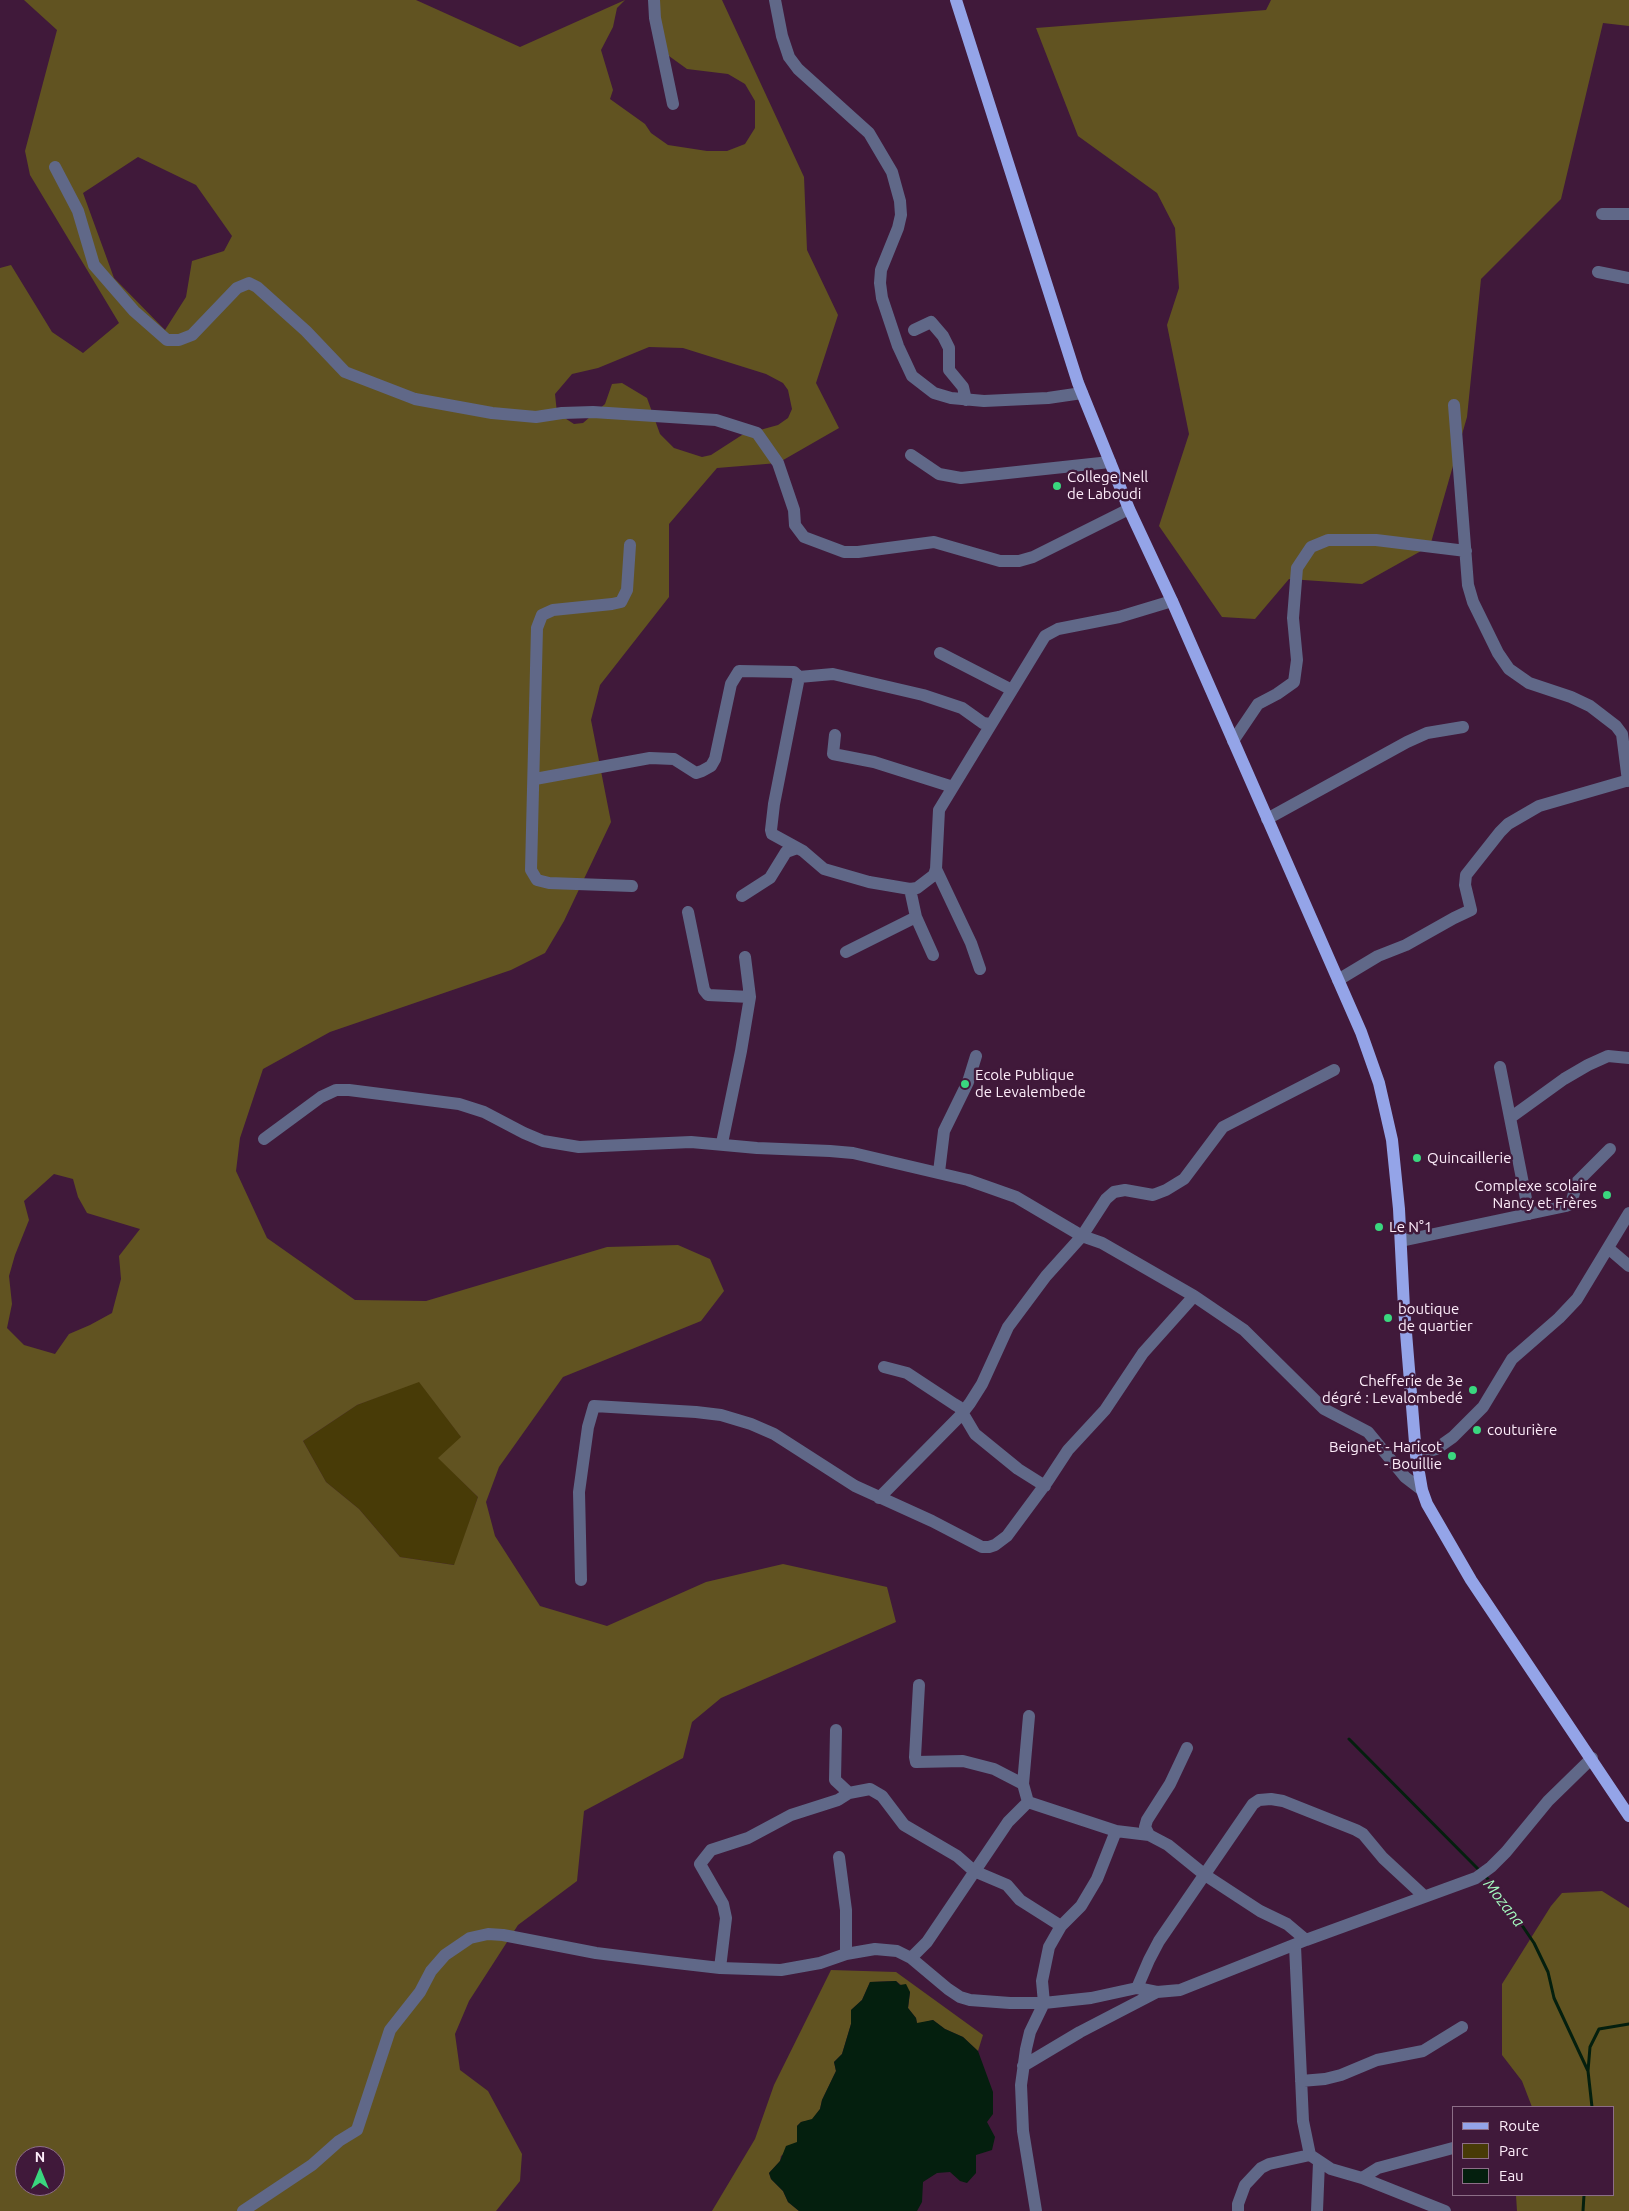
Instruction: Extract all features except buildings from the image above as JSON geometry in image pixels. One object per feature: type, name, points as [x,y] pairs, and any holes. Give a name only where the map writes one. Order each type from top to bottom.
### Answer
[{"type":"main road","points":[[956,0],[1082,393],[1129,508],[1172,601],[1361,1032],[1380,1082],[1392,1140],[1416,1455],[1422,1490],[1436,1521],[1471,1580],[1628,1812]]},
{"type":"street","points":[[654,0],[655,18],[673,104]]},
{"type":"street","points":[[775,0],[782,36],[789,57],[798,69],[870,133],[892,172],[900,201],[900,215],[898,228],[881,270],[880,283],[882,298],[898,346],[912,376],[934,394],[966,400],[1048,398],[1082,393]]},
{"type":"street","points":[[55,167],[78,211],[94,265],[134,311],[167,340],[179,340],[192,335],[237,288],[248,283],[258,287],[306,331],[345,372],[415,399],[492,413],[536,417],[562,413],[593,412],[716,420],[757,433],[778,463],[794,510],[795,525],[804,537],[844,552],[934,542],[1000,561],[1019,561],[1034,557],[1129,508]]},
{"type":"street","points":[[1602,214],[1629,214]]},
{"type":"street","points":[[1598,272],[1629,278]]},
{"type":"street","points":[[914,330],[932,322],[943,336],[949,348],[949,370],[962,387],[966,400]]},
{"type":"street","points":[[1338,980],[1378,956],[1406,945],[1471,910],[1465,886],[1466,875],[1508,824],[1539,806],[1629,780],[1623,740],[1616,726],[1590,706],[1571,697],[1529,683],[1509,669],[1498,653],[1472,602],[1468,585],[1454,405]]},
{"type":"street","points":[[912,455],[939,474],[961,478],[1110,462]]},
{"type":"street","points":[[1233,741],[1258,704],[1278,694],[1294,682],[1297,660],[1293,618],[1298,568],[1311,547],[1328,540],[1376,540],[1466,550]]},
{"type":"street","points":[[630,545],[627,590],[621,602],[553,610],[542,615],[538,628],[531,870],[537,880],[549,883],[632,886]]},
{"type":"street","points":[[980,969],[971,943],[936,869],[938,810],[1045,636],[1051,632],[1119,617],[1172,601]]},
{"type":"street","points":[[940,653],[1012,690]]},
{"type":"street","points":[[535,779],[650,758],[674,759],[696,773],[702,771],[711,766],[714,759],[731,684],[739,670],[794,672],[799,677]]},
{"type":"street","points":[[799,677],[833,674],[923,695],[962,708],[983,723],[990,724]]},
{"type":"street","points":[[799,677],[771,830],[775,838],[796,848],[824,868],[869,882],[910,889],[917,888],[928,880],[936,869]]},
{"type":"street","points":[[1267,819],[1407,742],[1427,733],[1463,727]]},
{"type":"street","points":[[835,735],[833,754],[874,762],[953,787]]},
{"type":"street","points":[[742,896],[770,878],[786,852],[796,848]]},
{"type":"street","points":[[910,889],[916,917],[933,955]]},
{"type":"street","points":[[688,912],[704,990],[708,996],[750,997]]},
{"type":"street","points":[[846,952],[916,917]]},
{"type":"street","points":[[722,1143],[750,997],[745,957]]},
{"type":"street","points":[[939,1172],[944,1131],[968,1082],[976,1056]]},
{"type":"street","points":[[1510,1118],[1564,1079],[1588,1065],[1608,1056],[1629,1058]]},
{"type":"street","points":[[1500,1067],[1529,1214]]},
{"type":"street","points":[[879,1498],[962,1414],[982,1384],[1008,1328],[1046,1276],[1082,1236],[1106,1199],[1114,1192],[1125,1190],[1154,1195],[1166,1190],[1184,1179],[1223,1128],[1334,1070]]},
{"type":"street","points":[[264,1139],[321,1097],[336,1090],[349,1090],[459,1104],[484,1112],[543,1141],[579,1147],[691,1142],[853,1154],[968,1180],[1016,1197],[1082,1236],[1102,1243],[1194,1296],[1244,1330],[1324,1409],[1368,1432],[1405,1477],[1422,1490]]},
{"type":"street","points":[[1401,1241],[1571,1204],[1576,1182],[1610,1149]]},
{"type":"street","points":[[1416,1455],[1436,1449],[1453,1437],[1483,1407],[1512,1358],[1569,1308],[1629,1213]]},
{"type":"street","points":[[1608,1248],[1629,1266]]},
{"type":"street","points":[[582,1580],[579,1492],[588,1426],[594,1406],[696,1412],[721,1415],[751,1424],[774,1434],[855,1486],[932,1521],[982,1547],[989,1547],[1007,1536],[1068,1450],[1105,1410],[1143,1354],[1194,1296]]},
{"type":"street","points":[[884,1367],[907,1373],[954,1404],[975,1434],[1018,1469],[1044,1486]]},
{"type":"street","points":[[919,1685],[916,1762],[963,1761],[994,1769],[1023,1784]]},
{"type":"street","points":[[1028,1802],[1023,1784],[1029,1716]]},
{"type":"street","points":[[836,1730],[835,1780],[849,1793]]},
{"type":"street","points":[[1148,1835],[1144,1827],[1147,1820],[1170,1784],[1187,1748]]},
{"type":"street","points":[[243,2211],[312,2165],[339,2141],[357,2130],[390,2030],[420,1992],[431,1970],[470,1938],[488,1934],[503,1935],[596,1953],[720,1968],[781,1970],[820,1963],[846,1954],[875,1949],[897,1951],[911,1958],[948,1990],[960,1996],[970,2000],[1010,2003],[1044,2003],[1092,1998],[1137,1988],[1157,1992],[1180,1990],[1424,1896],[1476,1878],[1491,1867],[1506,1852],[1548,1800],[1592,1758]]},
{"type":"street","points":[[720,1968],[726,1918],[724,1904],[700,1864],[711,1850],[748,1838],[791,1815],[838,1800],[849,1793],[870,1789],[882,1796],[904,1824],[957,1856],[974,1871],[1007,1885],[1020,1900],[1061,1926]]},
{"type":"street","points":[[1137,1988],[1148,1960],[1159,1941],[1253,1804],[1259,1800],[1283,1801],[1363,1834],[1383,1858],[1424,1896]]},
{"type":"street","points":[[1028,1802],[1116,1831],[1148,1835],[1168,1846],[1205,1875],[1260,1911],[1286,1924],[1301,1943],[1303,2121],[1315,2159],[1317,2211]]},
{"type":"street","points":[[911,1958],[927,1942],[1008,1822],[1028,1802]]},
{"type":"street","points":[[1036,2211],[1023,2131],[1022,2066],[1030,2032],[1044,2003],[1042,1981],[1049,1946],[1061,1926],[1081,1906],[1097,1879],[1116,1831]]},
{"type":"street","points":[[839,1857],[846,1910],[846,1954]]},
{"type":"street","points":[[1022,2066],[1080,2032],[1157,1992]]},
{"type":"street","points":[[1302,2081],[1313,2081],[1341,2075],[1377,2060],[1423,2051],[1462,2028]]},
{"type":"street","points":[[1362,2178],[1378,2168],[1452,2148]]},
{"type":"street","points":[[1238,2211],[1238,2204],[1245,2185],[1261,2168],[1269,2164],[1315,2159],[1331,2169],[1362,2178],[1445,2211]]},
{"type":"green space","points":[[419,1381],[462,1438],[439,1458],[478,1497],[455,1565],[400,1557],[359,1509],[326,1482],[303,1441],[357,1405]]},
{"type":"shaded area","points":[[24,0],[416,0],[520,47],[625,0],[617,8],[613,27],[601,50],[613,90],[610,99],[645,124],[651,133],[668,145],[707,151],[727,151],[745,144],[755,128],[755,101],[745,84],[728,74],[687,69],[669,56],[651,0],[722,0],[804,177],[807,250],[838,315],[816,383],[839,428],[778,463],[717,468],[669,524],[669,597],[600,685],[591,720],[611,822],[564,921],[545,953],[511,970],[330,1032],[263,1069],[240,1138],[236,1171],[267,1238],[355,1300],[426,1301],[607,1247],[678,1245],[710,1259],[724,1291],[701,1321],[563,1377],[499,1467],[486,1502],[495,1536],[540,1606],[607,1626],[706,1582],[783,1564],[887,1587],[896,1622],[721,1698],[692,1722],[683,1758],[584,1811],[577,1881],[518,1925],[469,2001],[455,2034],[460,2070],[488,2091],[522,2154],[520,2181],[496,2211],[0,2211],[0,268],[11,265],[52,332],[83,353],[119,323],[30,175],[25,151],[57,30]],"holes":[[[138,157],[196,185],[232,236],[224,251],[192,261],[186,297],[165,330],[114,278],[83,193]],[[649,347],[683,348],[766,374],[783,383],[788,390],[792,409],[788,418],[778,425],[742,435],[711,455],[702,457],[674,448],[660,434],[647,398],[622,383],[612,384],[605,404],[583,423],[574,424],[557,413],[555,394],[572,374],[598,368]],[[54,1174],[73,1179],[78,1197],[87,1213],[140,1229],[119,1256],[121,1279],[112,1313],[69,1334],[55,1354],[24,1345],[7,1328],[12,1304],[9,1276],[29,1220],[24,1201]],[[419,1382],[461,1437],[438,1458],[478,1497],[454,1565],[400,1557],[359,1509],[326,1482],[303,1441],[357,1405]]]},
{"type":"shaded area","points":[[1271,0],[1629,0],[1629,26],[1603,23],[1561,199],[1481,279],[1467,417],[1430,546],[1362,584],[1289,579],[1255,619],[1222,617],[1159,526],[1189,434],[1167,325],[1179,288],[1175,228],[1157,193],[1078,136],[1036,28],[1266,10]]},
{"type":"shaded area","points":[[1602,1891],[1629,1908],[1629,2211],[1517,2211],[1516,2196],[1614,2196],[1614,2106],[1532,2106],[1522,2081],[1502,2055],[1502,1984],[1551,1906],[1562,1893]]},
{"type":"shaded area","points":[[831,1970],[896,1972],[983,2035],[978,2051],[963,2037],[945,2029],[933,2020],[917,2024],[916,2018],[908,2008],[910,1992],[896,1981],[870,1982],[862,2000],[851,2010],[851,2024],[842,2054],[834,2062],[836,2071],[822,2100],[820,2109],[812,2120],[801,2122],[797,2126],[797,2143],[781,2156],[780,2161],[769,2173],[771,2179],[783,2191],[788,2202],[799,2211],[712,2211],[755,2139],[774,2085]]},
{"type":"water","points":[[896,1981],[900,1985],[906,1984],[910,1992],[908,2008],[916,2018],[917,2023],[933,2020],[945,2029],[963,2037],[978,2051],[993,2092],[993,2114],[987,2122],[995,2137],[992,2150],[976,2155],[976,2173],[967,2183],[960,2181],[950,2172],[937,2173],[923,2182],[922,2202],[917,2211],[799,2211],[788,2202],[783,2191],[771,2179],[769,2173],[780,2161],[786,2146],[797,2142],[797,2126],[801,2122],[812,2119],[820,2109],[822,2100],[836,2071],[834,2062],[842,2054],[851,2024],[851,2010],[862,2000],[870,1982]]},
{"type":"waterway","name":"Mozana","points":[[1349,1739],[1481,1872]]},
{"type":"waterway","name":"Mozana","points":[[1485,1876],[1498,1890],[1534,1943],[1548,1972],[1554,1998],[1588,2071],[1592,2106]]},
{"type":"waterway","points":[[1588,2071],[1590,2047],[1599,2029],[1629,2024]]},
{"type":"waterway","name":"Mozana","points":[[1583,2211],[1584,2196]]},
{"type":"place","name":"College Nell de Laboudi","points":[[1057,486]]},
{"type":"place","name":"Ecole Publique de Levalembede","points":[[965,1084]]},
{"type":"place","name":"Quincaillerie","points":[[1417,1158]]},
{"type":"place","name":"Complexe scolaire Nancy et Frères","points":[[1607,1195]]},
{"type":"place","name":"Le N°1","points":[[1379,1227]]},
{"type":"place","name":"boutique de quartier","points":[[1388,1318]]},
{"type":"place","name":"Chefferie de 3e dégré : Levalombedé","points":[[1473,1390]]},
{"type":"place","name":"couturière","points":[[1477,1430]]},
{"type":"place","name":"Beignet - Haricot - Bouillie","points":[[1452,1456]]}]
